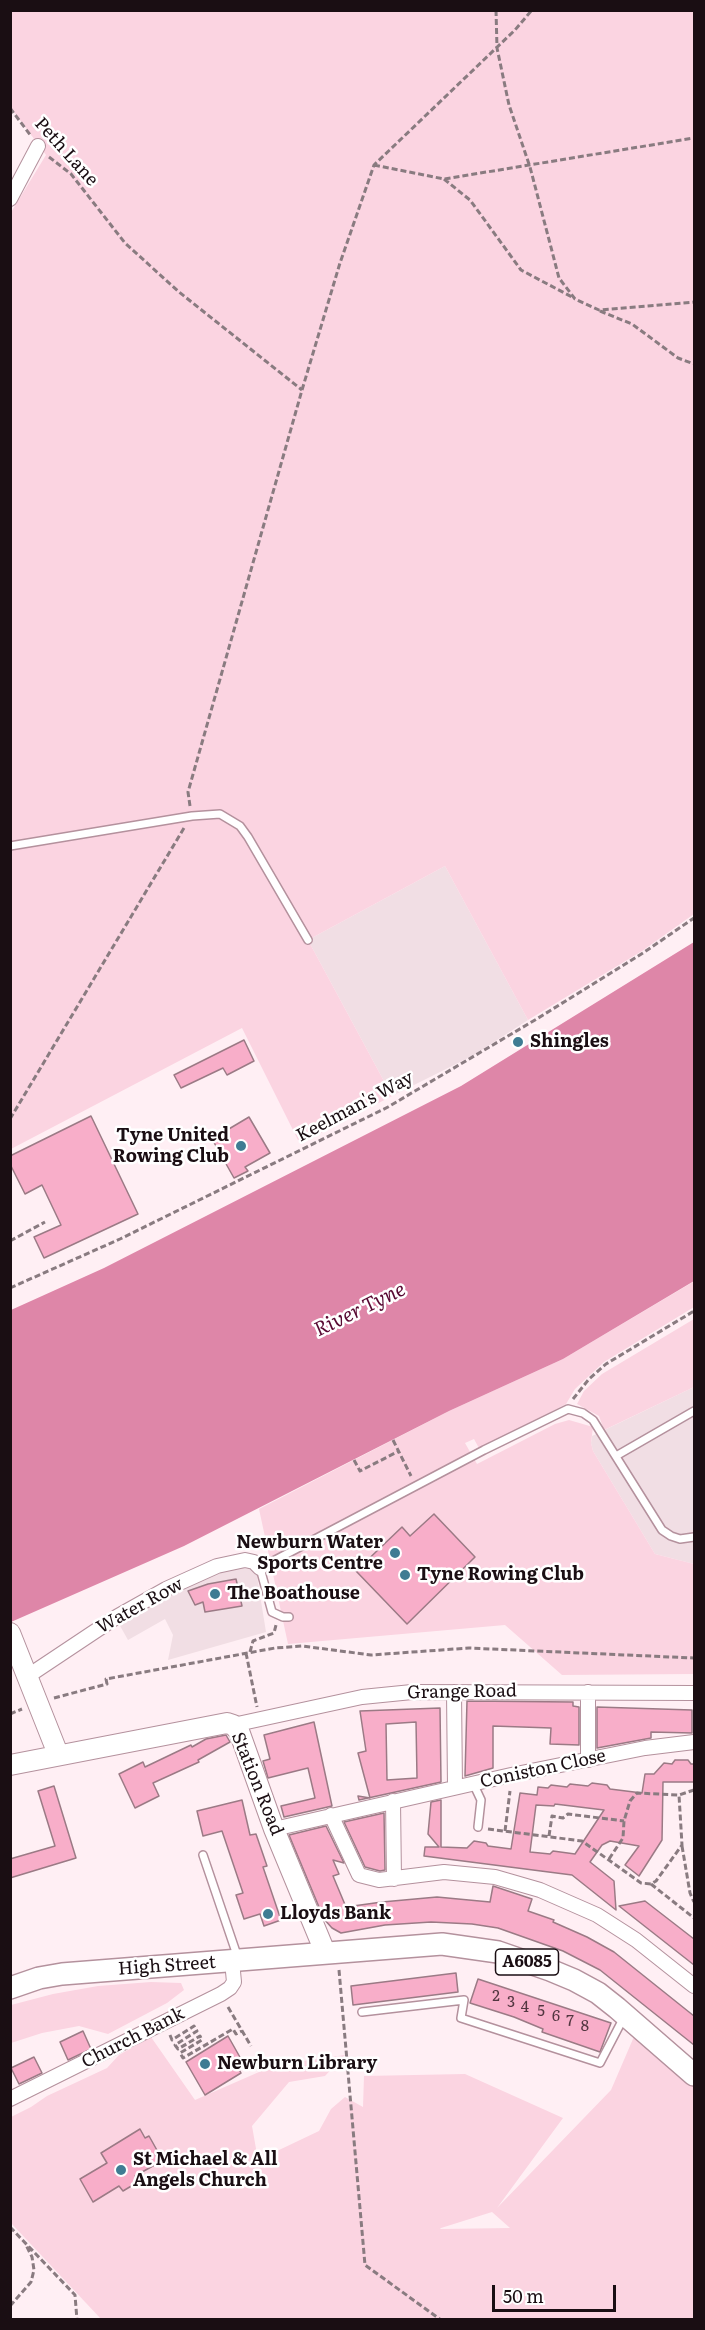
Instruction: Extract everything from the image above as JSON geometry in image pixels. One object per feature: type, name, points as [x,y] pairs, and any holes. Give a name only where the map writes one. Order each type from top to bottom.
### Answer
[{"type":"main road","name":"A6085","points":[[332,1959],[442,1944],[498,1952],[550,1970],[597,1993],[626,2015],[694,2075]]},
{"type":"main road","name":"High Street","points":[[10,1988],[39,1978],[62,1974],[235,1960],[332,1959]]},
{"type":"street","points":[[10,199],[38,146]]},
{"type":"street","name":"Water Row","points":[[28,1676],[118,1616],[166,1589],[217,1566],[245,1560],[254,1562],[260,1568]]},
{"type":"street","points":[[13,1639],[58,1754]]},
{"type":"street","name":"Grange Road","points":[[233,1725],[362,1697],[412,1692],[694,1693]]},
{"type":"street","points":[[454,1692],[455,1787]]},
{"type":"street","points":[[588,1692],[588,1760]]},
{"type":"street","name":"Station Road","points":[[10,1764],[227,1723],[233,1725],[239,1731],[274,1829],[332,1959]]},
{"type":"street","name":"Coniston Close","points":[[274,1829],[473,1783],[645,1748],[694,1742]]},
{"type":"street","points":[[393,1801],[394,1879]]},
{"type":"street","points":[[331,1815],[359,1875],[379,1880],[444,1872],[495,1877],[540,1890],[597,1915],[636,1940],[694,1986]]},
{"type":"street","name":"Church Bank","points":[[10,2099],[221,1994],[234,1982],[235,1960]]},
{"type":"lane","points":[[10,846],[192,816],[220,814],[240,826],[308,940]]},
{"type":"lane","points":[[289,1617],[272,1611],[260,1568],[525,1429],[568,1409],[583,1413],[593,1420],[662,1530],[680,1539],[694,1537]]},
{"type":"lane","points":[[616,1456],[694,1411]]},
{"type":"lane","points":[[473,1783],[481,1800],[478,1827]]},
{"type":"lane","points":[[203,1855],[235,1960]]},
{"type":"lane","points":[[362,2012],[464,2000],[461,2018],[600,2063],[626,2015]]},
{"type":"path","points":[[496,10],[497,48],[509,105],[530,167],[559,278],[575,299]]},
{"type":"path","points":[[10,1119],[192,816],[188,792],[302,390],[340,262],[374,165],[497,48],[532,10]]},
{"type":"path","name":"Peth Lane","points":[[10,108],[38,146],[71,174],[125,243],[179,292],[302,390]]},
{"type":"path","points":[[374,165],[444,179],[530,167],[694,138]]},
{"type":"path","points":[[444,179],[470,200],[521,270],[575,299],[632,324],[678,358],[694,364]]},
{"type":"path","points":[[599,310],[694,302]]},
{"type":"path","name":"Keelman's Way","points":[[10,1288],[120,1239],[388,1107],[545,1015],[644,953],[694,918]]},
{"type":"path","points":[[10,1241],[45,1222]]},
{"type":"path","points":[[568,1409],[577,1393],[606,1364],[694,1311]]},
{"type":"path","points":[[393,1440],[417,1486]]},
{"type":"path","points":[[354,1460],[360,1471],[399,1451]]},
{"type":"path","points":[[259,1718],[248,1652],[254,1641],[276,1631],[269,1605]]},
{"type":"path","points":[[10,1714],[38,1703],[106,1684],[106,1679],[248,1652],[302,1646],[370,1655],[491,1648],[694,1658]]},
{"type":"path","points":[[505,1831],[512,1775]]},
{"type":"path","points":[[609,1859],[623,1838],[624,1821],[630,1801],[637,1793],[679,1795],[694,1790]]},
{"type":"path","points":[[679,1795],[682,1845],[690,1893],[694,1902]]},
{"type":"path","points":[[549,1836],[552,1816],[563,1818],[568,1814],[624,1821]]},
{"type":"path","points":[[478,1827],[582,1841],[641,1883],[651,1884],[694,1918]]},
{"type":"path","points":[[651,1884],[656,1881],[682,1845]]},
{"type":"path","points":[[332,1959],[366,2265],[441,2319]]},
{"type":"path","points":[[224,2000],[251,2046]]},
{"type":"path","points":[[192,2022],[170,2036],[172,2040],[194,2026],[197,2031],[175,2045],[177,2049],[200,2036],[202,2040],[180,2053],[183,2058],[233,2029],[236,2034],[242,2031]]},
{"type":"path","points":[[10,2227],[75,2295],[77,2319]]},
{"type":"path","points":[[10,2306],[31,2282],[34,2270],[32,2257],[24,2241]]},
{"type":"shaded area","points":[[11,11],[694,11],[694,914],[642,951],[528,1020],[445,866],[308,940],[392,1096],[300,1144],[242,1028],[11,1149],[10,214],[46,155],[11,108]]},
{"type":"shaded area","points":[[445,866],[528,1020],[474,1055],[392,1096],[308,940]]},
{"type":"shaded area","points":[[693,1282],[694,1307],[604,1362],[575,1389],[566,1404],[480,1450],[474,1439],[465,1443],[477,1464],[555,1424],[569,1420],[593,1427],[591,1443],[593,1451],[655,1554],[694,1564],[694,1674],[562,1675],[505,1625],[288,1644],[259,1509],[449,1411],[563,1359]]},
{"type":"shaded area","points":[[694,1319],[694,1387],[604,1430],[599,1416],[577,1404],[584,1391],[602,1374]]},
{"type":"shaded area","points":[[694,1387],[694,1564],[655,1554],[593,1451],[591,1443],[592,1436]]},
{"type":"shaded area","points":[[244,1568],[256,1570],[266,1632],[168,1660],[173,1635],[165,1619],[128,1640],[119,1624],[190,1583],[216,1571]]},
{"type":"shaded area","points":[[151,1982],[181,1983],[184,1990],[167,2003],[108,2034],[79,2026],[42,2033],[11,2043],[11,2005],[98,1986]]},
{"type":"shaded area","points":[[636,2032],[694,2083],[694,2319],[101,2319],[11,2223],[11,2117],[47,2096],[107,2068],[119,2055],[151,2037],[195,2100],[275,2065],[345,2055],[325,2076],[289,2082],[252,2126],[258,2160],[319,2131],[331,2109],[345,2097],[363,2107],[364,2076],[465,2074],[563,2118],[497,2208],[611,2090]],"holes":[[[492,2212],[510,2228],[440,2229]]]},
{"type":"water","name":"River Tyne","points":[[694,942],[694,1281],[563,1359],[449,1411],[184,1546],[11,1622],[11,1310],[104,1268],[461,1086]]},
{"type":"building","points":[[244,1040],[254,1061],[227,1075],[223,1068],[181,1088],[174,1075]]},
{"type":"building","points":[[91,1116],[138,1214],[44,1258],[34,1237],[61,1225],[42,1185],[25,1194],[10,1164],[10,1156]]},
{"type":"building","name":"Tyne United Rowing Club","points":[[249,1117],[270,1153],[245,1167],[248,1171],[234,1178],[212,1139]]},
{"type":"building","name":"Tyne Rowing Club","points":[[434,1514],[475,1557],[407,1624],[356,1571],[402,1527],[410,1536]]},
{"type":"building","name":"The Boathouse","points":[[236,1579],[242,1606],[205,1612],[203,1602],[195,1605],[188,1591],[208,1584]]},
{"type":"building","points":[[467,1701],[573,1702],[573,1706],[579,1707],[579,1745],[550,1744],[551,1728],[493,1726],[493,1768],[465,1776]]},
{"type":"building","points":[[597,1707],[692,1710],[692,1733],[651,1732],[651,1738],[597,1748]]},
{"type":"building","points":[[440,1708],[441,1782],[370,1798],[358,1753],[366,1751],[360,1711]],"holes":[[[416,1722],[417,1778],[387,1780],[386,1724]]]},
{"type":"building","points":[[314,1722],[332,1806],[284,1817],[281,1806],[315,1798],[308,1768],[268,1778],[263,1761],[270,1759],[264,1735]]},
{"type":"building","points":[[226,1735],[230,1742],[198,1760],[199,1762],[153,1783],[159,1796],[135,1808],[119,1774],[143,1762],[145,1767],[206,1739]]},
{"type":"building","points":[[675,1760],[688,1760],[694,1764],[694,1782],[663,1782],[662,1840],[639,1876],[625,1865],[639,1846],[610,1841],[602,1845],[590,1862],[614,1881],[616,1910],[572,1875],[424,1856],[425,1847],[439,1847],[428,1834],[431,1802],[441,1800],[441,1847],[467,1848],[474,1841],[486,1843],[488,1846],[511,1849],[520,1793],[537,1795],[538,1787],[548,1788],[551,1785],[567,1787],[570,1784],[588,1786],[592,1783],[607,1785],[610,1789],[642,1793],[645,1774],[654,1774],[664,1763],[672,1764]],"holes":[[[555,1804],[604,1810],[575,1854],[553,1851],[550,1854],[530,1852],[536,1805],[554,1806]]]},
{"type":"building","points":[[54,1786],[76,1858],[10,1878],[10,1859],[55,1846],[38,1791]]},
{"type":"building","points":[[242,1800],[250,1835],[256,1834],[267,1866],[263,1867],[281,1920],[264,1926],[260,1914],[244,1919],[236,1895],[243,1893],[222,1831],[203,1836],[197,1811]]},
{"type":"building","points":[[384,1813],[385,1870],[380,1871],[365,1867],[344,1822]]},
{"type":"building","points":[[326,1826],[344,1863],[333,1860],[339,1874],[333,1876],[346,1907],[437,1897],[490,1902],[493,1886],[532,1899],[528,1911],[554,1920],[553,1922],[614,1952],[694,2016],[694,2045],[600,1970],[563,1951],[498,1928],[431,1922],[385,1925],[341,1933],[332,1928],[324,1919],[289,1835]]},
{"type":"building","points":[[645,1901],[694,1939],[694,1965],[619,1906]]},
{"type":"building","points":[[456,1973],[458,1992],[353,2005],[351,1986]]},
{"type":"building","points":[[478,1979],[611,2023],[600,2052],[542,2032],[543,2029],[514,2017],[470,2003]]},
{"type":"building","points":[[83,2031],[91,2049],[68,2060],[60,2042]]},
{"type":"building","points":[[228,2036],[241,2059],[235,2062],[241,2073],[205,2095],[186,2062]]},
{"type":"building","points":[[34,2057],[42,2073],[19,2084],[11,2068]]},
{"type":"building","name":"St Michael & All Angels Church","points":[[140,2129],[145,2138],[149,2136],[158,2152],[155,2154],[160,2162],[135,2176],[138,2182],[123,2191],[119,2186],[93,2202],[80,2179],[107,2163],[101,2153]]},
{"type":"place","name":"Shingles","points":[[518,1042]]},
{"type":"place","name":"Tyne United Rowing Club","points":[[241,1146]]},
{"type":"place","name":"Newburn Water Sports Centre","points":[[395,1553]]},
{"type":"place","name":"Tyne Rowing Club","points":[[405,1575]]},
{"type":"place","name":"The Boathouse","points":[[215,1594]]},
{"type":"place","name":"Lloyds Bank","points":[[268,1914]]},
{"type":"place","name":"Newburn Library","points":[[205,2064]]},
{"type":"place","name":"St Michael & All Angels Church","points":[[121,2170]]}]
